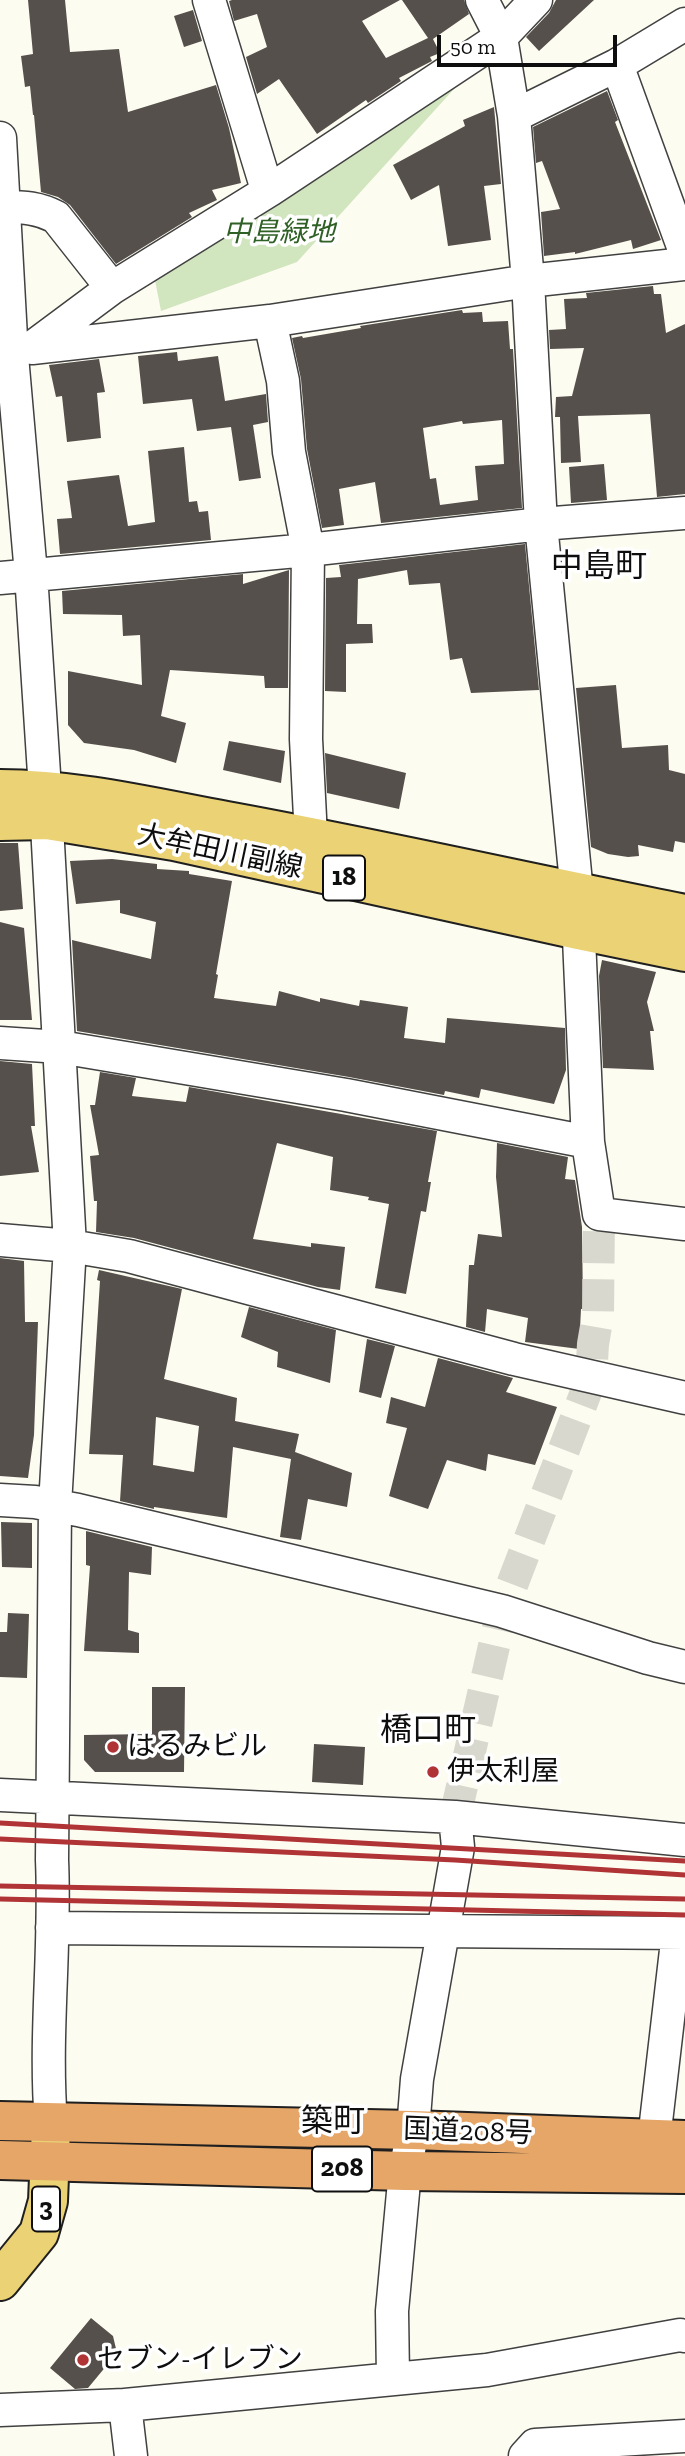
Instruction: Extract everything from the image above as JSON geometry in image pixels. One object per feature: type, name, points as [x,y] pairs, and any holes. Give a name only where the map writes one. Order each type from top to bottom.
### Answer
[{"type":"highway","name":"国道208号","points":[[0,2121],[413,2130],[669,2139]]},
{"type":"highway","name":"国道208号","points":[[0,2160],[405,2171],[685,2174]]},
{"type":"main road","name":"大牟田川副線","points":[[0,789],[46,805],[174,841],[685,952]]},
{"type":"main road","name":"大牟田川副線","points":[[0,821],[46,805],[311,837],[685,914]]},
{"type":"main road","name":"3","points":[[0,2281],[39,2233],[48,2201],[51,2123]]},
{"type":"street","points":[[209,0],[265,183],[270,190]]},
{"type":"street","points":[[482,0],[500,37],[514,116],[528,282],[541,524],[577,893],[588,1142],[598,1214],[685,1224]]},
{"type":"street","points":[[15,354],[113,288],[270,190],[500,37],[536,0]]},
{"type":"street","points":[[514,116],[617,65],[685,24]]},
{"type":"street","points":[[617,65],[685,252]]},
{"type":"street","points":[[0,138],[15,354],[15,576],[46,805],[70,1246],[55,1506],[54,1798],[47,2069],[51,2123]]},
{"type":"street","points":[[5,207],[35,208],[55,217],[113,288]]},
{"type":"street","points":[[15,354],[270,321],[528,282],[685,264]]},
{"type":"street","points":[[270,321],[283,381],[289,452],[308,550],[306,739],[311,837]]},
{"type":"street","points":[[15,576],[308,550],[541,524],[685,513]]},
{"type":"street","points":[[0,1043],[60,1047],[346,1095],[588,1142]]},
{"type":"street","points":[[0,1240],[70,1246],[129,1255],[591,1379],[685,1398]]},
{"type":"street","points":[[0,1500],[55,1506],[502,1611],[648,1658],[685,1667]]},
{"type":"street","points":[[0,1795],[455,1817],[685,1840]]},
{"type":"street","points":[[393,2378],[392,2311],[405,2171],[413,2130],[417,2079],[457,1847],[455,1817]]},
{"type":"street","points":[[52,1928],[682,1933],[669,2139]]},
{"type":"street","points":[[0,2410],[125,2404],[487,2370],[683,2332]]},
{"type":"street","points":[[125,2404],[131,2456]]},
{"type":"street","points":[[525,2456],[535,2445],[685,2435]]},
{"type":"green space","name":"中島緑地","points":[[462,62],[454,89],[297,262],[161,311],[155,280]]},
{"type":"building","points":[[28,0],[65,0],[70,52],[119,49],[128,112],[216,85],[241,183],[212,190],[217,200],[189,213],[192,217],[116,264],[70,205],[58,197],[41,192],[30,86],[25,87],[21,56],[33,54]]},
{"type":"building","points":[[400,0],[362,21],[386,58],[428,38],[402,0],[464,0],[469,14],[433,39],[440,53],[430,57],[432,61],[399,78],[401,81],[368,103],[366,100],[317,134],[279,79],[257,94],[246,57],[267,47],[257,14],[234,21],[229,1]]},
{"type":"building","points":[[556,0],[594,0],[539,51],[526,37],[549,13]]},
{"type":"building","points":[[193,10],[202,41],[184,47],[174,16]]},
{"type":"building","points":[[607,91],[618,120],[615,122],[661,240],[633,249],[631,240],[575,254],[544,256],[541,212],[560,209],[542,161],[536,163],[533,127]]},
{"type":"building","points":[[494,107],[501,184],[484,186],[491,240],[448,246],[439,185],[411,200],[393,165],[465,126],[463,120]]},
{"type":"building","points":[[653,286],[654,294],[661,294],[666,333],[685,324],[685,494],[657,497],[650,414],[578,416],[581,462],[561,463],[560,417],[555,417],[556,397],[572,396],[584,348],[550,349],[549,330],[566,329],[564,299],[587,298],[586,293]]},
{"type":"building","points":[[462,310],[463,313],[482,312],[483,322],[508,321],[510,349],[513,349],[522,508],[381,523],[375,482],[339,489],[344,525],[322,528],[307,449],[301,379],[292,338],[361,328],[360,326]],"holes":[[[502,420],[504,464],[475,466],[478,500],[440,505],[436,478],[430,479],[423,428],[462,421],[463,424]]]},
{"type":"building","points":[[177,352],[178,361],[218,356],[225,401],[266,394],[268,422],[253,425],[261,478],[239,481],[231,427],[197,431],[192,399],[143,404],[138,356]]},
{"type":"building","points":[[99,359],[105,392],[97,393],[101,438],[67,442],[62,396],[56,397],[49,365]]},
{"type":"building","points":[[184,447],[189,502],[197,501],[199,512],[208,511],[211,540],[60,554],[57,519],[72,518],[67,481],[119,475],[128,526],[155,522],[148,451]]},
{"type":"building","points":[[604,464],[607,500],[571,503],[569,467]]},
{"type":"building","points":[[525,544],[539,690],[471,693],[462,658],[450,660],[440,583],[409,585],[407,570],[358,579],[357,624],[372,624],[373,643],[346,644],[346,692],[325,691],[326,578],[341,577],[339,565]]},
{"type":"building","points":[[289,570],[288,688],[265,688],[264,676],[170,670],[161,716],[186,723],[176,763],[134,750],[84,743],[68,725],[68,671],[142,685],[140,635],[123,636],[122,615],[63,614],[62,591],[243,574],[243,584]]},
{"type":"building","points":[[616,685],[622,748],[668,745],[669,770],[685,774],[685,843],[675,841],[673,852],[638,845],[639,856],[628,857],[608,854],[591,847],[576,688]]},
{"type":"building","points":[[229,741],[285,751],[281,783],[223,770]]},
{"type":"building","points":[[325,753],[406,773],[399,809],[327,793]]},
{"type":"building","points":[[0,843],[18,843],[23,909],[0,911]]},
{"type":"building","points":[[112,859],[157,864],[157,869],[189,871],[189,874],[232,881],[214,998],[276,1006],[279,991],[320,1002],[320,998],[359,1006],[360,1000],[408,1007],[404,1038],[445,1043],[447,1018],[565,1028],[566,1070],[554,1104],[481,1089],[479,1098],[445,1091],[444,1095],[77,1031],[72,940],[151,959],[156,922],[120,913],[120,900],[76,904],[70,861]]},
{"type":"building","points":[[0,922],[24,928],[32,1020],[0,1020]]},
{"type":"building","points":[[602,960],[656,972],[647,1002],[654,1031],[650,1031],[654,1070],[603,1068],[599,976]]},
{"type":"building","points":[[0,1061],[32,1064],[35,1126],[31,1126],[39,1172],[0,1176]]},
{"type":"building","points":[[100,1072],[136,1078],[132,1096],[186,1102],[189,1087],[437,1131],[426,1212],[421,1211],[406,1294],[375,1288],[389,1204],[368,1200],[369,1197],[330,1190],[333,1157],[277,1143],[253,1239],[311,1247],[311,1243],[345,1247],[340,1290],[318,1287],[134,1238],[96,1232],[97,1201],[94,1201],[90,1156],[99,1155],[90,1105],[95,1105]]},
{"type":"building","points":[[497,1143],[568,1157],[565,1179],[575,1180],[582,1227],[583,1309],[579,1349],[525,1342],[528,1318],[487,1309],[485,1332],[466,1327],[469,1265],[474,1265],[478,1234],[502,1237],[496,1177]]},
{"type":"building","points":[[0,1258],[24,1261],[25,1322],[38,1322],[34,1435],[28,1478],[0,1476]]},
{"type":"building","points":[[99,1270],[182,1289],[164,1379],[237,1398],[235,1421],[299,1434],[295,1452],[352,1473],[347,1507],[308,1499],[301,1540],[280,1537],[291,1459],[233,1447],[227,1518],[154,1509],[120,1501],[123,1455],[89,1454],[100,1281],[97,1280]],"holes":[[[156,1417],[199,1426],[194,1472],[153,1465]]]},
{"type":"building","points":[[249,1307],[336,1330],[330,1383],[277,1367],[278,1352],[241,1337]]},
{"type":"building","points":[[367,1339],[395,1346],[381,1398],[359,1392]]},
{"type":"building","points":[[438,1358],[513,1378],[506,1392],[557,1407],[535,1465],[488,1454],[486,1471],[447,1460],[428,1509],[389,1496],[407,1428],[386,1423],[391,1397],[425,1407]]},
{"type":"building","points":[[1,1522],[32,1523],[32,1568],[2,1567]]},
{"type":"building","points":[[86,1531],[152,1547],[151,1575],[129,1572],[128,1630],[139,1633],[139,1653],[84,1651],[90,1566],[86,1565]]},
{"type":"building","points":[[8,1613],[29,1614],[27,1678],[0,1677],[0,1632],[7,1632]]},
{"type":"building","points":[[152,1687],[185,1687],[184,1772],[95,1772],[84,1760],[84,1735],[152,1734]]},
{"type":"building","points":[[314,1744],[365,1747],[363,1785],[312,1782]]},
{"type":"building","name":"セブン-イレブン","points":[[91,2318],[113,2336],[117,2353],[88,2388],[75,2389],[50,2368]]},
{"type":"tunnel","points":[[455,1817],[502,1611],[591,1379],[598,1315],[599,1214]]},
{"type":"railway","points":[[0,1823],[685,1861]]},
{"type":"railway","points":[[0,1839],[455,1860],[685,1875]]},
{"type":"railway","points":[[0,1886],[685,1899]]},
{"type":"railway","points":[[0,1899],[685,1915]]},
{"type":"place","name":"はるみビル","points":[[113,1747]]},
{"type":"place","name":"伊太利屋","points":[[433,1772]]},
{"type":"place","name":"セブン-イレブン","points":[[83,2360]]},
{"type":"district","name":"中島町","points":[[599,567]]},
{"type":"district","name":"橋口町","points":[[428,1731]]},
{"type":"district","name":"築町","points":[[333,2122]]}]
